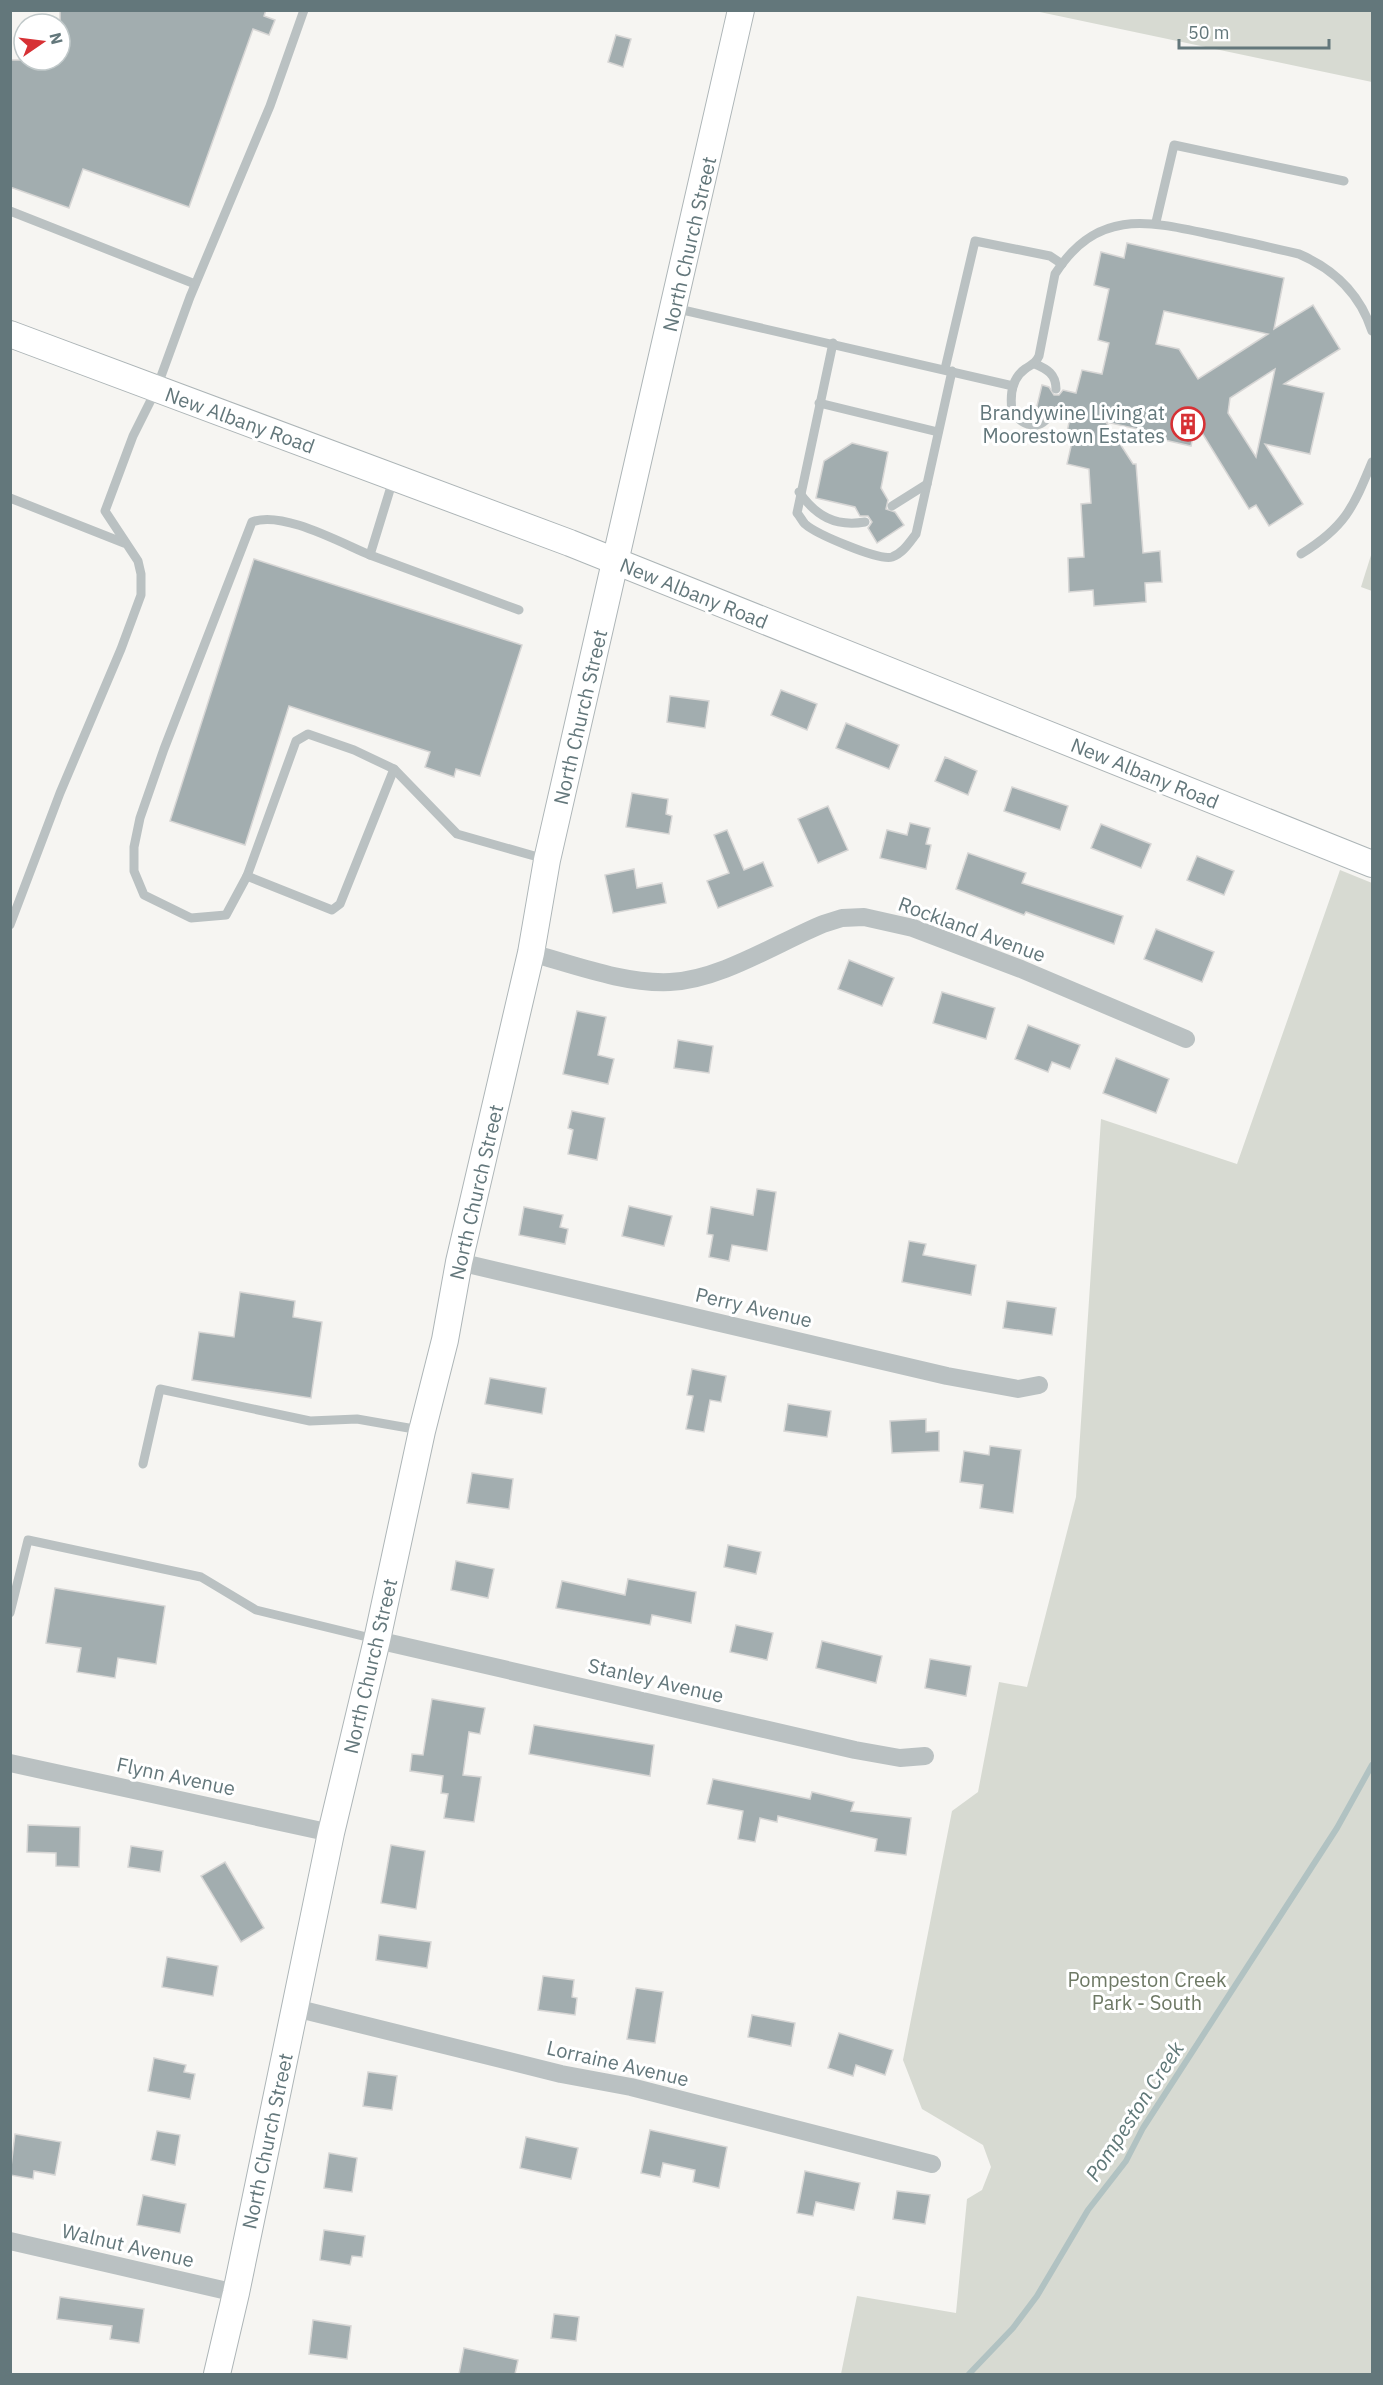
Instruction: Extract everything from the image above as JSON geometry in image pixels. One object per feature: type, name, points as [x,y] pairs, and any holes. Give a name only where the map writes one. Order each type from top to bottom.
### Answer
[{"type":"main road","name":"North Church Street","points":[[217,2374],[237,2293],[331,1833],[377,1640],[422,1431],[446,1340],[459,1262],[531,953],[547,860],[741,10]]},
{"type":"main road","name":"New Albany Road","points":[[10,334],[616,561],[1372,864]]},
{"type":"street","name":"Rockland Avenue","points":[[531,953],[610,974],[651,982],[672,982],[713,973],[823,924],[842,918],[864,916],[913,928],[966,948],[1186,1039]]},
{"type":"street","name":"Perry Avenue","points":[[459,1262],[946,1376],[1018,1389],[1039,1385]]},
{"type":"street","name":"Stanley Avenue","points":[[377,1640],[855,1750],[900,1758],[925,1756]]},
{"type":"street","name":"Flynn Avenue","points":[[10,1763],[331,1833]]},
{"type":"street","name":"Lorraine Avenue","points":[[295,2008],[561,2074],[631,2087],[932,2164]]},
{"type":"street","name":"Walnut Avenue","points":[[10,2241],[237,2293]]},
{"type":"lane","points":[[10,925],[60,793],[141,595],[141,574],[138,561],[105,511],[133,436],[156,390],[195,284],[270,106],[304,10]]},
{"type":"lane","points":[[1156,222],[1174,145],[1344,181]]},
{"type":"lane","points":[[10,211],[195,284]]},
{"type":"lane","points":[[1050,414],[1046,421],[1039,425],[1019,421],[1011,411],[1013,386],[1017,376],[1035,364],[1039,356],[1055,274],[1076,247],[1098,232],[1138,222],[1156,222],[1299,254],[1316,261],[1334,273],[1357,297],[1372,331]]},
{"type":"lane","points":[[833,343],[799,492],[797,513],[806,525],[827,536],[879,556],[891,558],[904,550],[916,534],[975,241],[1050,256],[1062,264]]},
{"type":"lane","points":[[674,308],[1013,386]]},
{"type":"lane","points":[[1035,364],[1049,371],[1054,377],[1056,389]]},
{"type":"lane","points":[[819,403],[938,432]]},
{"type":"lane","points":[[1301,554],[1332,534],[1351,511],[1372,462]]},
{"type":"lane","points":[[370,555],[393,477]]},
{"type":"lane","points":[[892,506],[927,484]]},
{"type":"lane","points":[[799,492],[811,509],[836,522],[852,524],[865,522]]},
{"type":"lane","points":[[10,498],[124,543]]},
{"type":"lane","points":[[519,610],[290,523],[261,519],[252,522],[189,681],[140,818],[134,847],[134,871],[144,895],[191,918],[226,915],[247,876],[296,741],[308,734],[354,750],[394,769],[457,834],[547,860]]},
{"type":"lane","points":[[247,876],[332,910],[340,904],[394,769]]},
{"type":"lane","points":[[143,1464],[160,1389],[310,1421],[357,1419],[422,1431]]},
{"type":"lane","points":[[10,1613],[28,1540],[201,1576],[256,1610],[377,1640]]},
{"type":"green space","points":[[1035,11],[1372,11],[1372,82]]},
{"type":"green space","points":[[1372,552],[1372,591],[1361,587]]},
{"type":"green space","name":"Pompeston Creek Park - South","points":[[1340,870],[1372,883],[1372,2374],[841,2374],[857,2296],[956,2313],[967,2199],[982,2190],[991,2167],[983,2145],[922,2109],[903,2060],[952,1811],[978,1792],[999,1682],[1027,1687],[1076,1497],[1101,1119],[1237,1164]]},
{"type":"building","points":[[60,10],[266,10],[264,16],[275,20],[269,35],[253,29],[189,207],[83,169],[69,208],[10,187],[10,60],[12,60],[12,72],[72,72],[72,12],[60,12]]},
{"type":"building","points":[[616,35],[631,39],[623,67],[608,62]]},
{"type":"building","name":"Brandywine Living at Moorestown Estates","points":[[1127,243],[1284,278],[1274,329],[1313,305],[1340,349],[1284,384],[1324,393],[1310,454],[1265,444],[1303,504],[1269,526],[1256,505],[1249,509],[1196,423],[1191,446],[1160,439],[1161,434],[1106,422],[1133,464],[1136,464],[1143,553],[1160,551],[1162,582],[1145,583],[1146,602],[1094,606],[1093,590],[1069,592],[1068,558],[1084,557],[1081,504],[1091,503],[1089,469],[1067,464],[1072,442],[1065,441],[1070,418],[1057,415],[1051,407],[1043,412],[1036,410],[1042,385],[1049,387],[1054,395],[1059,395],[1063,390],[1076,393],[1082,370],[1102,374],[1109,343],[1098,340],[1109,289],[1094,285],[1101,252],[1124,258]],"holes":[[[1164,311],[1268,334],[1198,379],[1179,349],[1156,344]],[[1275,369],[1271,388],[1256,457],[1228,413],[1230,398]]]},
{"type":"building","points":[[852,443],[888,452],[881,488],[888,500],[886,509],[895,512],[904,525],[877,543],[868,528],[872,522],[868,516],[860,516],[855,507],[816,498],[824,461]]},
{"type":"building","points":[[254,559],[522,645],[480,776],[456,769],[454,777],[425,767],[430,752],[289,706],[245,845],[170,821]]},
{"type":"building","points":[[781,690],[817,704],[807,730],[771,715]]},
{"type":"building","points":[[670,696],[709,701],[705,728],[667,722]]},
{"type":"building","points":[[846,723],[899,745],[889,769],[836,748]]},
{"type":"building","points":[[945,757],[977,771],[968,795],[935,781]]},
{"type":"building","points":[[1012,787],[1068,806],[1060,830],[1004,811]]},
{"type":"building","points":[[632,793],[668,799],[666,814],[672,816],[669,834],[626,827]]},
{"type":"building","points":[[828,806],[848,850],[818,863],[798,819]]},
{"type":"building","points":[[910,823],[930,828],[926,844],[931,845],[926,869],[880,858],[887,830],[907,835]]},
{"type":"building","points":[[1101,824],[1151,844],[1141,868],[1091,848]]},
{"type":"building","points":[[727,830],[744,870],[763,862],[773,886],[718,908],[707,881],[729,873],[714,835]]},
{"type":"building","points":[[968,853],[1026,873],[1022,883],[1123,916],[1114,944],[1026,912],[1024,915],[956,889]]},
{"type":"building","points":[[1197,856],[1234,871],[1224,895],[1187,880]]},
{"type":"building","points":[[634,869],[637,888],[662,883],[666,903],[613,913],[605,875]]},
{"type":"building","points":[[1156,929],[1214,952],[1202,982],[1144,959]]},
{"type":"building","points":[[849,960],[894,978],[882,1006],[838,989]]},
{"type":"building","points":[[942,992],[995,1008],[986,1039],[933,1023]]},
{"type":"building","points":[[577,1011],[606,1017],[598,1055],[614,1059],[608,1084],[563,1074]]},
{"type":"building","points":[[1028,1025],[1080,1045],[1070,1069],[1052,1062],[1048,1072],[1015,1059]]},
{"type":"building","points":[[678,1040],[713,1046],[709,1073],[674,1068]]},
{"type":"building","points":[[1116,1058],[1169,1079],[1156,1113],[1103,1093]]},
{"type":"building","points":[[572,1111],[605,1118],[597,1160],[568,1154],[573,1130],[568,1128]]},
{"type":"building","points":[[757,1189],[776,1192],[767,1251],[732,1245],[729,1261],[709,1257],[713,1235],[707,1234],[711,1207],[753,1215]]},
{"type":"building","points":[[629,1206],[672,1216],[664,1246],[622,1236]]},
{"type":"building","points":[[524,1207],[563,1215],[560,1227],[568,1229],[565,1244],[519,1235]]},
{"type":"building","points":[[909,1241],[926,1244],[923,1255],[976,1265],[971,1295],[902,1282]]},
{"type":"building","points":[[240,1292],[295,1301],[293,1317],[322,1322],[311,1398],[192,1380],[199,1332],[234,1337]]},
{"type":"building","points":[[1007,1301],[1056,1308],[1052,1335],[1003,1328]]},
{"type":"building","points":[[692,1369],[726,1376],[721,1402],[710,1400],[704,1432],[686,1429],[693,1396],[687,1395]]},
{"type":"building","points":[[490,1378],[546,1388],[542,1414],[485,1404]]},
{"type":"building","points":[[788,1404],[831,1411],[827,1437],[784,1431]]},
{"type":"building","points":[[926,1419],[926,1432],[939,1431],[939,1451],[892,1453],[890,1421]]},
{"type":"building","points":[[990,1446],[1021,1450],[1013,1513],[980,1508],[983,1485],[960,1482],[964,1451],[989,1455]]},
{"type":"building","points":[[472,1473],[513,1479],[509,1509],[467,1503]]},
{"type":"building","points":[[728,1545],[761,1552],[756,1574],[724,1567]]},
{"type":"building","points":[[456,1561],[494,1569],[488,1598],[451,1590]]},
{"type":"building","points":[[628,1579],[696,1592],[691,1623],[652,1615],[650,1625],[556,1608],[562,1581],[625,1595]]},
{"type":"building","points":[[55,1588],[165,1606],[156,1664],[118,1658],[115,1678],[77,1672],[81,1648],[46,1643]]},
{"type":"building","points":[[736,1625],[773,1633],[767,1660],[730,1652]]},
{"type":"building","points":[[822,1641],[882,1656],[876,1683],[816,1668]]},
{"type":"building","points":[[930,1659],[971,1666],[966,1696],[925,1688]]},
{"type":"building","points":[[432,1699],[485,1708],[480,1734],[469,1732],[463,1775],[481,1777],[474,1822],[444,1818],[448,1794],[441,1793],[443,1776],[410,1771],[412,1754],[423,1755]]},
{"type":"building","points":[[534,1725],[654,1745],[650,1776],[529,1754]]},
{"type":"building","points":[[713,1779],[810,1799],[812,1792],[854,1802],[851,1811],[911,1818],[906,1855],[875,1851],[877,1839],[778,1816],[777,1822],[760,1818],[755,1842],[738,1839],[743,1811],[707,1804]]},
{"type":"building","points":[[28,1825],[80,1827],[79,1867],[56,1866],[56,1853],[27,1852]]},
{"type":"building","points":[[391,1845],[425,1851],[416,1909],[381,1903]]},
{"type":"building","points":[[131,1846],[163,1851],[160,1872],[128,1867]]},
{"type":"building","points":[[225,1862],[264,1928],[241,1942],[201,1876]]},
{"type":"building","points":[[379,1935],[431,1942],[427,1968],[376,1960]]},
{"type":"building","points":[[167,1957],[218,1966],[213,1996],[162,1987]]},
{"type":"building","points":[[543,1976],[574,1980],[572,1997],[577,1998],[575,2015],[538,2010]]},
{"type":"building","points":[[636,1988],[663,1992],[655,2043],[627,2039]]},
{"type":"building","points":[[752,2015],[795,2023],[791,2046],[748,2037]]},
{"type":"building","points":[[839,2033],[893,2050],[885,2075],[856,2065],[853,2076],[828,2068]]},
{"type":"building","points":[[154,2058],[186,2065],[184,2072],[195,2074],[190,2099],[148,2091]]},
{"type":"building","points":[[368,2072],[397,2076],[392,2110],[363,2106]]},
{"type":"building","points":[[650,2130],[727,2147],[719,2188],[693,2182],[695,2170],[663,2163],[660,2177],[641,2173]]},
{"type":"building","points":[[157,2131],[180,2135],[175,2165],[151,2160]]},
{"type":"building","points":[[15,2134],[61,2142],[55,2175],[34,2171],[33,2179],[10,2175]]},
{"type":"building","points":[[526,2137],[578,2148],[571,2179],[520,2168]]},
{"type":"building","points":[[329,2153],[357,2158],[352,2192],[324,2188]]},
{"type":"building","points":[[805,2171],[860,2183],[854,2210],[816,2202],[813,2216],[797,2213]]},
{"type":"building","points":[[897,2191],[930,2195],[925,2224],[893,2219]]},
{"type":"building","points":[[143,2195],[186,2204],[180,2233],[137,2225]]},
{"type":"building","points":[[324,2230],[365,2236],[362,2257],[352,2256],[350,2265],[320,2260]]},
{"type":"building","points":[[60,2297],[144,2309],[139,2343],[110,2339],[112,2326],[57,2319]]},
{"type":"building","points":[[554,2314],[579,2317],[576,2341],[551,2338]]},
{"type":"building","points":[[313,2320],[351,2326],[347,2359],[309,2354]]},
{"type":"building","points":[[464,2348],[518,2360],[515,2374],[459,2374]]},
{"type":"waterway","name":"Pompeston Creek","points":[[969,2374],[1013,2328],[1037,2296],[1088,2210],[1126,2161],[1143,2128],[1337,1828],[1372,1765]]},
{"type":"place","name":"Brandywine Living at Moorestown Estates","points":[[1188,424]]}]
